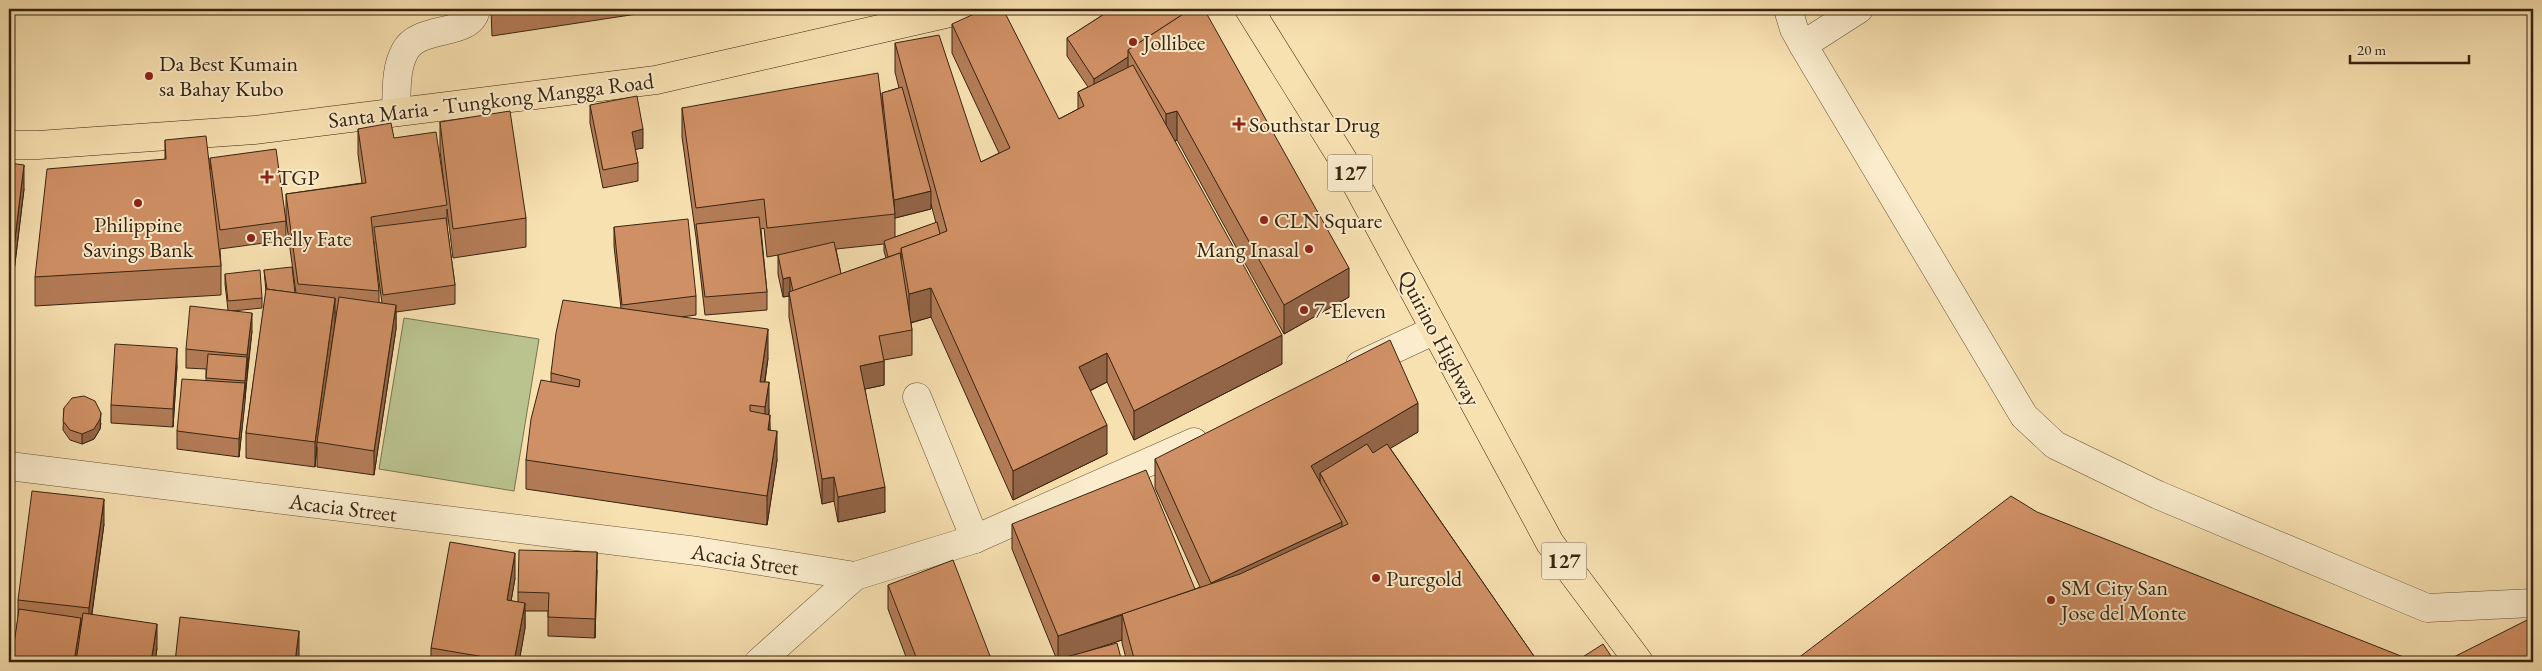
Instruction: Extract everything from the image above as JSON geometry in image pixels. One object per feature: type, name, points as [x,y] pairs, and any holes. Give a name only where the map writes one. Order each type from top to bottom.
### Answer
[{"type":"main road","name":"Santa Maria - Tungkong Mangga Road","points":[[9,144],[38,145],[254,130],[656,80],[967,9]]},
{"type":"main road","name":"Quirino Highway","points":[[1249,9],[1344,163],[1550,543],[1639,662]]},
{"type":"street","points":[[396,112],[399,65],[405,49],[421,36],[465,25],[475,15],[476,9]]},
{"type":"street","points":[[1788,9],[1794,29],[1803,45],[2024,416],[2055,444],[2158,495],[2427,608],[2533,603]]},
{"type":"street","points":[[1803,45],[1859,9]]},
{"type":"street","points":[[1336,376],[1435,330]]},
{"type":"street","points":[[917,397],[974,539]]},
{"type":"street","name":"Acacia Street","points":[[9,466],[697,551],[855,576],[974,539],[1220,430]]},
{"type":"street","points":[[759,662],[855,576]]},
{"type":"green space","points":[[404,318],[539,339],[514,491],[379,469]]},
{"type":"building","points":[[985,9],[1003,9],[1059,119],[1084,106],[1078,92],[1133,65],[1282,335],[1134,411],[1107,353],[1079,367],[1107,425],[1013,471],[931,288],[909,294],[901,248],[947,231],[895,43],[939,35],[981,162],[1010,148],[952,24]]},
{"type":"building","points":[[1112,9],[1191,9],[1128,50],[1128,57],[1094,79],[1067,38]]},
{"type":"building","name":"CLN Square","points":[[1191,9],[1204,9],[1349,268],[1284,305],[1177,111],[1166,114],[1128,50]]},
{"type":"building","points":[[878,73],[895,214],[767,228],[764,199],[696,208],[682,108]]},
{"type":"building","points":[[902,87],[931,191],[894,200],[882,93]]},
{"type":"building","points":[[637,96],[643,129],[632,132],[638,163],[603,170],[590,105]]},
{"type":"building","points":[[510,111],[526,218],[453,229],[440,122]]},
{"type":"building","points":[[391,123],[394,138],[436,132],[447,205],[371,217],[379,291],[298,284],[286,194],[366,183],[358,129]]},
{"type":"building","points":[[206,136],[221,266],[35,277],[47,169],[166,159],[165,140]]},
{"type":"building","points":[[276,149],[286,221],[220,230],[210,158]]},
{"type":"building","points":[[9,163],[24,165],[11,271],[9,271]]},
{"type":"building","points":[[759,217],[767,292],[705,297],[696,224]]},
{"type":"building","points":[[446,218],[455,285],[383,295],[374,227]]},
{"type":"building","points":[[688,219],[696,296],[622,305],[614,227]]},
{"type":"building","points":[[937,222],[940,234],[901,248],[901,260],[900,253],[888,257],[884,241]]},
{"type":"building","points":[[834,242],[841,274],[793,291],[790,277],[783,279],[778,255]]},
{"type":"building","points":[[900,253],[912,330],[879,336],[884,361],[860,366],[885,487],[838,497],[834,477],[822,479],[789,292]]},
{"type":"building","points":[[292,267],[295,293],[267,289],[264,270]]},
{"type":"building","points":[[260,270],[262,298],[228,301],[225,274]]},
{"type":"building","points":[[266,289],[335,298],[315,442],[246,433]]},
{"type":"building","points":[[339,297],[396,305],[374,451],[317,442]]},
{"type":"building","points":[[563,300],[768,329],[760,382],[769,382],[765,407],[750,405],[750,411],[770,415],[768,430],[777,431],[767,496],[526,460],[531,419],[541,380],[579,387],[580,380],[551,373],[556,333]]},
{"type":"building","points":[[190,306],[252,313],[247,355],[186,349]]},
{"type":"building","points":[[1390,340],[1418,403],[1311,466],[1342,522],[1211,583],[1155,459]]},
{"type":"building","points":[[115,344],[177,348],[173,409],[111,405]]},
{"type":"building","points":[[208,354],[247,357],[245,381],[206,378]]},
{"type":"building","points":[[182,379],[245,383],[239,439],[177,431]]},
{"type":"building","points":[[84,396],[95,401],[101,413],[94,429],[82,434],[70,430],[63,421],[64,408],[72,398]]},
{"type":"building","name":"Puregold","points":[[1367,444],[1373,453],[1387,444],[1538,662],[1135,662],[1122,614],[1240,574],[1348,524],[1320,473]]},
{"type":"building","points":[[1146,470],[1195,589],[1058,636],[1012,524]]},
{"type":"building","points":[[32,491],[104,499],[89,608],[18,600]]},
{"type":"building","name":"SM City San Jose del Monte","points":[[2011,496],[2037,512],[2416,662],[1793,662]]},
{"type":"building","points":[[450,542],[515,553],[507,600],[525,603],[514,662],[431,648]]},
{"type":"building","points":[[519,550],[597,552],[595,619],[548,617],[549,593],[518,592]]},
{"type":"building","points":[[953,560],[990,656],[973,662],[918,662],[888,585]]},
{"type":"building","points":[[19,609],[81,618],[74,662],[42,662],[12,658]]},
{"type":"building","points":[[83,613],[157,624],[151,662],[76,662]]},
{"type":"building","points":[[180,617],[299,631],[295,662],[227,660],[227,662],[175,662]]},
{"type":"building","points":[[2533,617],[2533,662],[2444,662]]},
{"type":"building","points":[[1117,643],[1122,662],[1052,662],[1052,661]]},
{"type":"building","points":[[1603,644],[1615,662],[1575,662]]},
{"type":"place","name":"Jollibee","points":[[1133,42]]},
{"type":"place","name":"Da Best Kumain sa Bahay Kubo","points":[[149,76]]},
{"type":"place","name":"Southstar Drug","points":[[1239,124]]},
{"type":"place","name":"TGP","points":[[267,177]]},
{"type":"place","name":"Philippine Savings Bank","points":[[138,203]]},
{"type":"place","name":"CLN Square","points":[[1264,220]]},
{"type":"place","name":"Fhelly Fate","points":[[251,238]]},
{"type":"place","name":"Mang Inasal","points":[[1309,249]]},
{"type":"place","name":"7-Eleven","points":[[1304,310]]},
{"type":"place","name":"Puregold","points":[[1376,578]]},
{"type":"place","name":"SM City San Jose del Monte","points":[[2051,600]]}]
